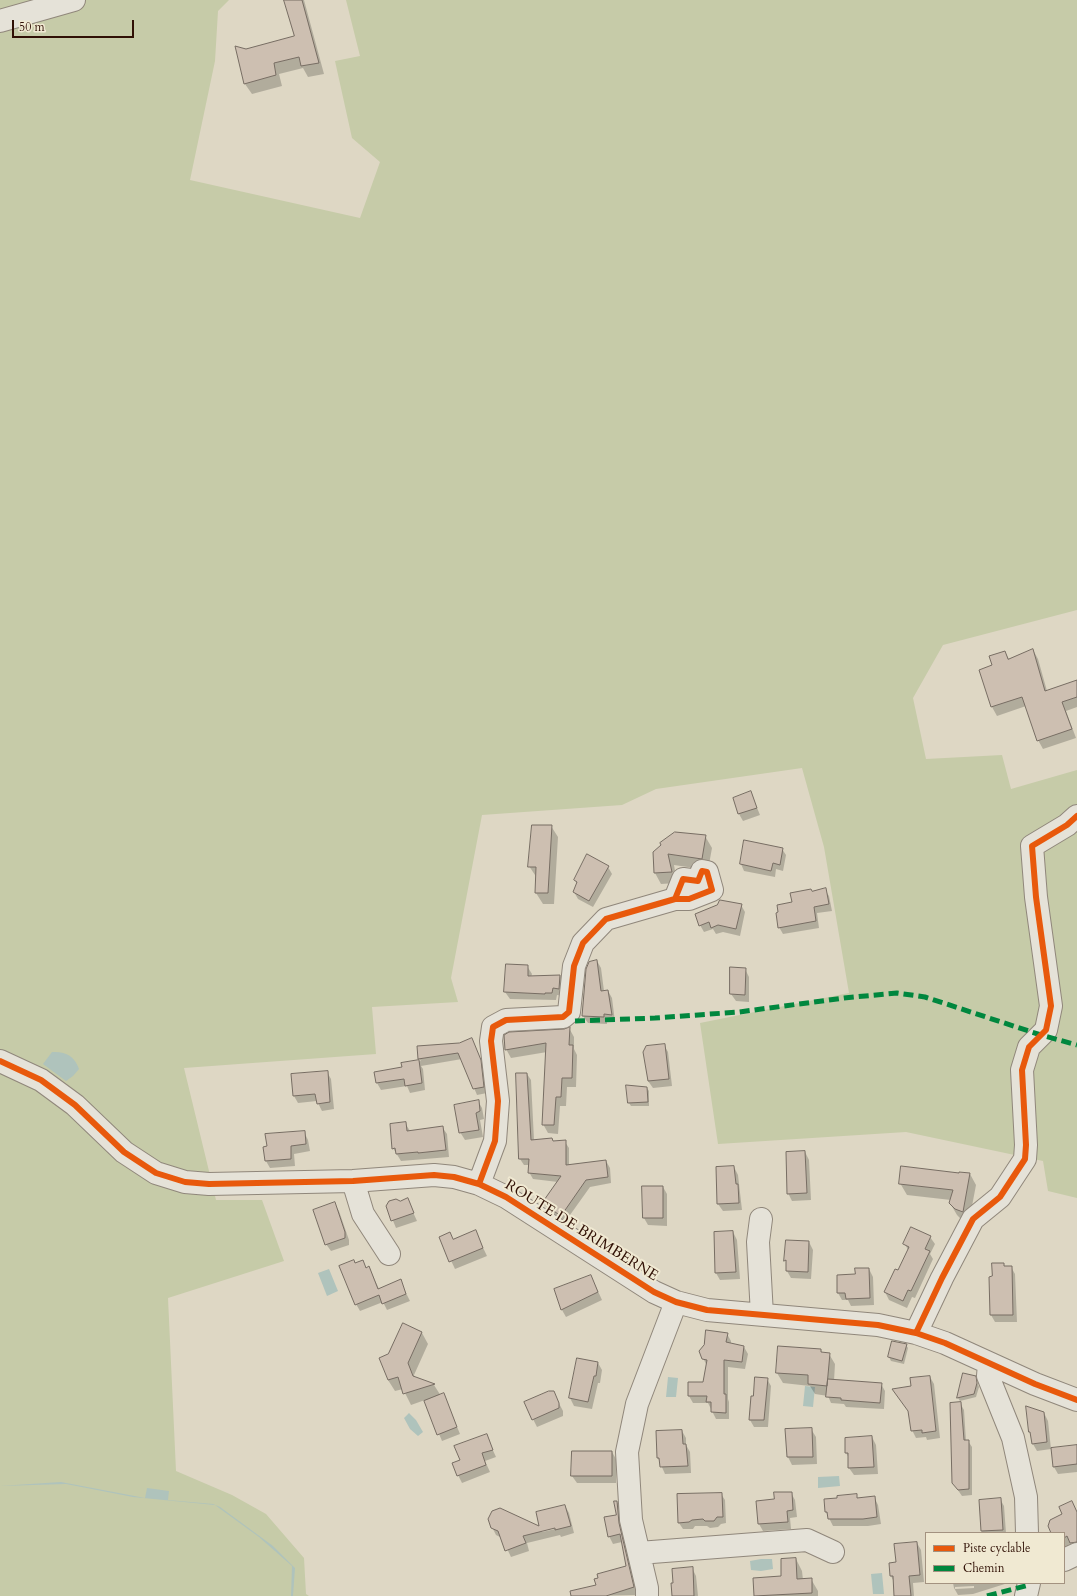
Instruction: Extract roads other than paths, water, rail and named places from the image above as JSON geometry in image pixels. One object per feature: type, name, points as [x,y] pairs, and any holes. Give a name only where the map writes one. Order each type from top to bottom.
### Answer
[{"type":"street","points":[[0,21],[74,0]]},
{"type":"street","points":[[916,1333],[942,1278],[973,1219],[1000,1198],[1025,1159],[1026,1138],[1022,1070],[1029,1047],[1046,1030],[1051,1006],[1036,898],[1032,846],[1067,825],[1077,816]]},
{"type":"street","points":[[479,1184],[495,1141],[498,1100],[491,1041],[493,1027],[506,1020],[563,1017],[569,1012],[574,966],[583,942],[606,919],[675,898]]},
{"type":"street","name":"ROUTE DE BRIMBERNE","points":[[0,1061],[41,1080],[75,1105],[124,1152],[156,1173],[185,1182],[210,1184],[353,1181],[434,1175],[454,1177],[479,1184],[506,1197],[654,1292],[676,1302],[707,1310],[878,1325],[916,1333],[945,1343],[1035,1384],[1077,1400]]},
{"type":"street","points":[[353,1181],[363,1214],[389,1254]]},
{"type":"street","points":[[761,1219],[758,1242],[762,1315]]},
{"type":"street","points":[[647,1596],[647,1588],[631,1520],[627,1452],[637,1404],[676,1302]]},
{"type":"street","points":[[989,1364],[988,1376],[1013,1438],[1026,1497],[1027,1532]]},
{"type":"street","points":[[639,1553],[807,1540],[833,1552]]},
{"type":"street","points":[[1065,1560],[1077,1554]]},
{"type":"street","points":[[1026,1596],[1028,1584]]},
{"type":"water","points":[[52,1052],[61,1052],[69,1055],[77,1064],[79,1069],[66,1081],[43,1064]]},
{"type":"water","points":[[329,1269],[338,1291],[327,1296],[318,1273]]},
{"type":"water","points":[[668,1377],[678,1378],[676,1397],[666,1397]]},
{"type":"water","points":[[805,1386],[815,1387],[813,1407],[803,1406]]},
{"type":"water","points":[[409,1413],[416,1420],[423,1432],[418,1436],[410,1429],[404,1418]]},
{"type":"water","points":[[839,1476],[840,1486],[818,1488],[818,1477]]},
{"type":"water","points":[[61,1482],[145,1498],[147,1488],[169,1491],[168,1500],[213,1504],[220,1507],[273,1546],[295,1568],[293,1596],[291,1596],[292,1566],[259,1537],[215,1505],[133,1497],[66,1484],[0,1486]]},
{"type":"water","points":[[772,1559],[773,1569],[761,1571],[751,1570],[750,1561]]},
{"type":"water","points":[[882,1573],[884,1594],[873,1594],[871,1574]]}]
